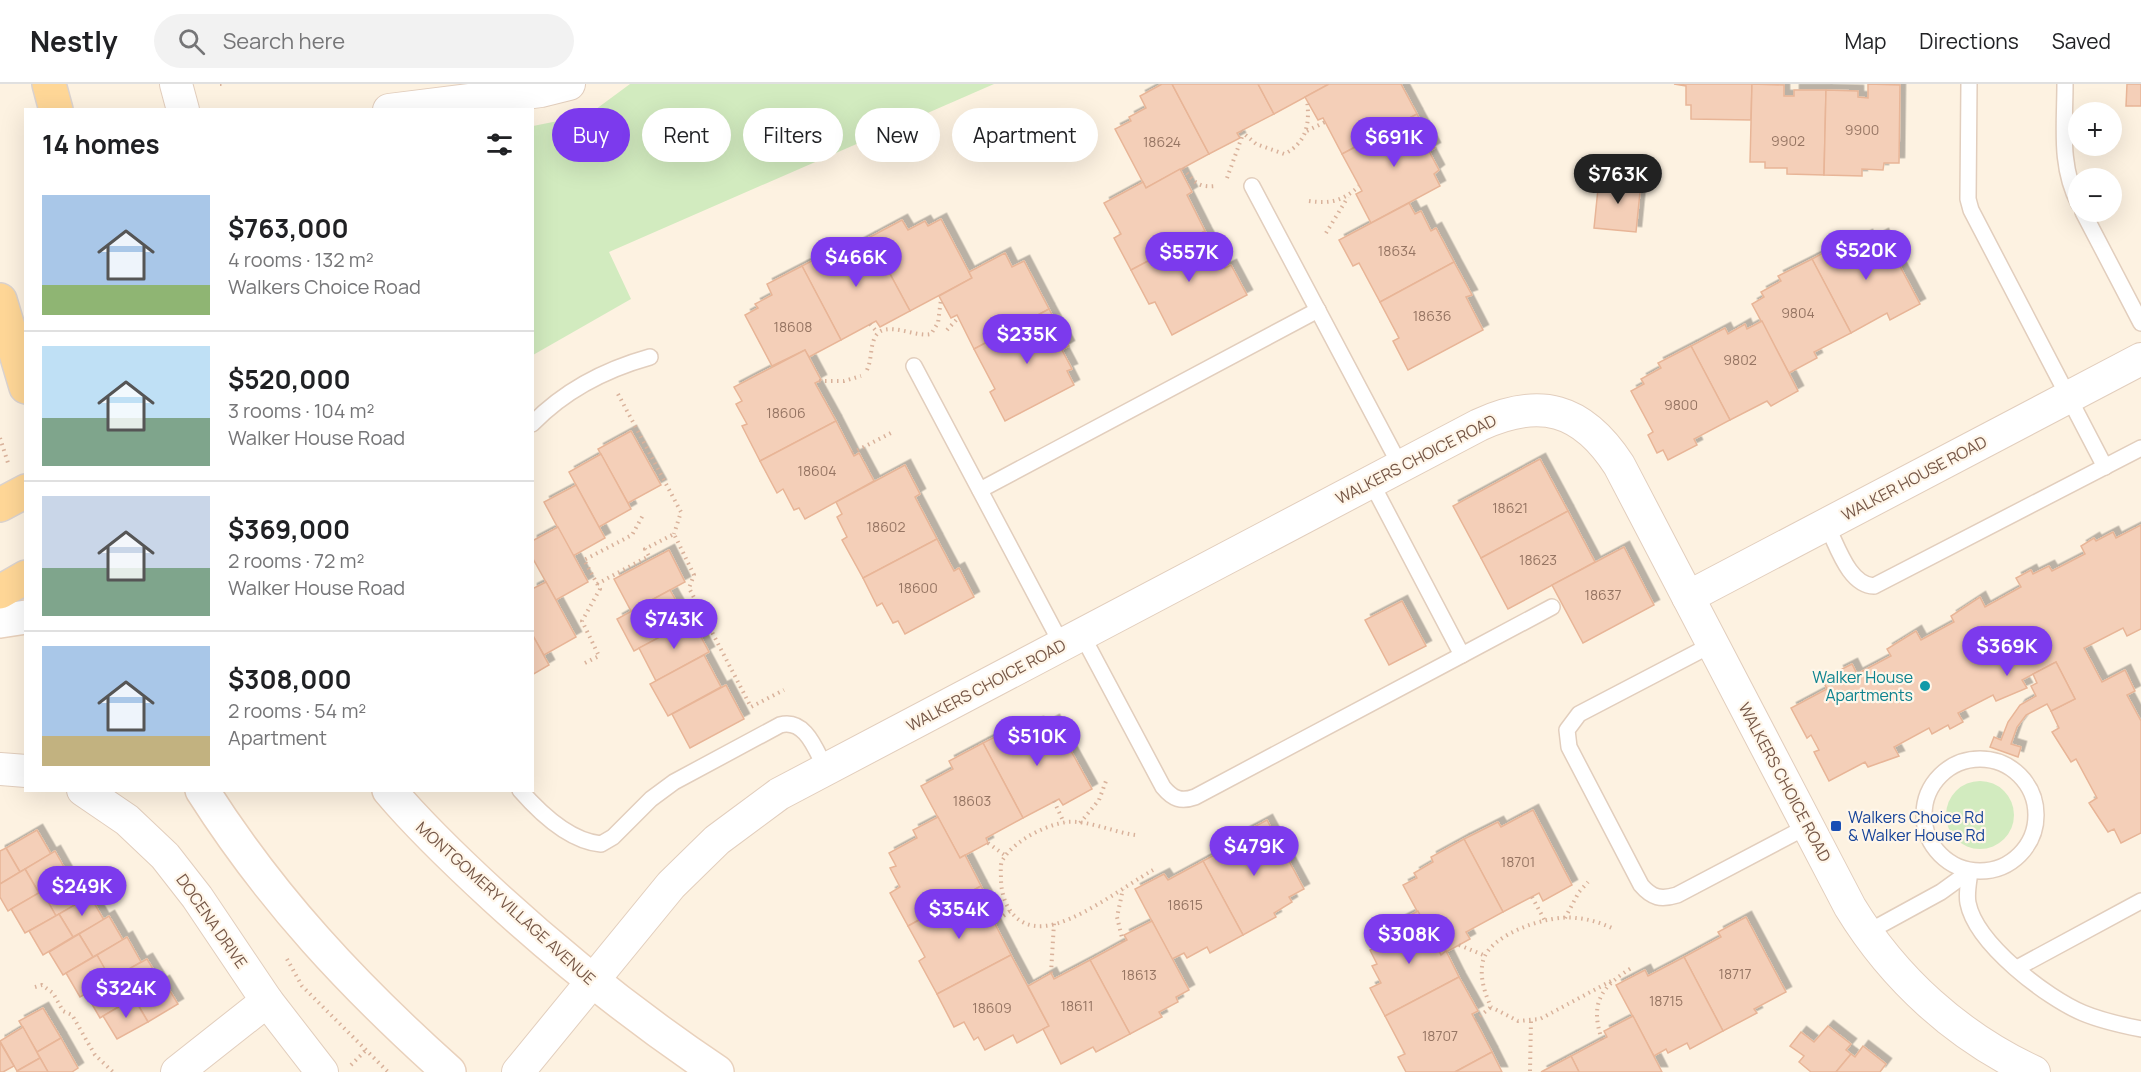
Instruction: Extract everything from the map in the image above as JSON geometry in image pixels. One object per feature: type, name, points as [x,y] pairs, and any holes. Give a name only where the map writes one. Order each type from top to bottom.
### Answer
[{"type":"main road","points":[[49,84],[55,108]]},
{"type":"main road","points":[[1,317],[24,381]]},
{"type":"main road","points":[[0,505],[19,483]]},
{"type":"main road","points":[[0,592],[24,578]]},
{"type":"main road","points":[[0,621],[24,617]]},
{"type":"main road","points":[[203,792],[234,840],[306,932],[381,1011],[449,1072]]},
{"type":"main road","name":"MONTGOMERY VILLAGE AVENUE","points":[[390,792],[472,876],[591,982],[717,1072]]},
{"type":"street","points":[[176,84],[182,108]]},
{"type":"street","points":[[405,108],[541,91],[569,84]]},
{"type":"street","name":"WALKER HOUSE ROAD","points":[[1688,597],[2141,359]]},
{"type":"street","name":"WALKERS CHOICE ROAD","points":[[518,1072],[671,885],[701,854],[756,810],[826,769],[1371,482],[1506,413],[1531,409],[1548,409],[1564,415],[1591,430],[1611,452],[1866,933],[1912,987],[1947,1018],[1981,1043],[2034,1072]]},
{"type":"street","points":[[0,769],[24,771]]},
{"type":"street","name":"DOCENA DRIVE","points":[[85,792],[127,820],[165,856],[197,897],[267,1001],[322,1072]]},
{"type":"street","points":[[177,1072],[267,1001]]},
{"type":"lane","points":[[1969,84],[1969,205],[2105,467]]},
{"type":"lane","points":[[2065,84],[2065,164],[2068,180]]},
{"type":"lane","points":[[1252,186],[1401,467]]},
{"type":"lane","points":[[2088,222],[2141,323]]},
{"type":"lane","points":[[980,490],[1318,310]]},
{"type":"lane","points":[[534,422],[564,398],[607,373],[650,357]]},
{"type":"lane","points":[[914,366],[980,490],[1163,787],[1177,800],[1186,800],[1552,607]]},
{"type":"lane","points":[[1826,524],[1853,574],[1865,586],[1874,586],[2141,448]]},
{"type":"lane","points":[[1371,482],[1462,655]]},
{"type":"lane","points":[[1713,644],[1580,714],[1567,730],[1569,747],[1641,885],[1657,898],[1677,896],[1808,826]]},
{"type":"lane","points":[[522,792],[548,818],[588,842],[601,844],[613,837],[668,786],[780,725],[795,725],[803,729],[826,769]]},
{"type":"lane","points":[[1866,933],[1934,896],[1970,871],[1983,872],[2008,864],[2027,846],[2036,821],[2036,808],[2027,783],[2007,766],[1993,760],[1963,761],[1950,768],[1938,777],[1924,804],[1923,819],[1933,847],[1956,867],[1970,871]]},
{"type":"lane","points":[[1970,871],[1967,896],[1971,912],[1989,939],[2017,968],[2054,998],[2081,1013],[2109,1023],[2141,1029]]},
{"type":"lane","points":[[2017,968],[2141,901]]},
{"type":"path","points":[[220,84],[225,84]]},
{"type":"path","points":[[1227,178],[1242,132],[1270,151],[1284,154],[1294,149],[1306,132],[1309,112],[1307,100]]},
{"type":"path","points":[[1306,132],[1325,122]]},
{"type":"path","points":[[1183,168],[1197,185],[1204,188],[1215,186]]},
{"type":"path","points":[[1326,233],[1348,196],[1359,186]]},
{"type":"path","points":[[1309,201],[1326,203],[1348,196]]},
{"type":"path","points":[[867,370],[878,333],[884,329],[916,335],[931,334],[938,323],[941,299]]},
{"type":"path","points":[[948,330],[958,318]]},
{"type":"path","points":[[870,324],[878,333]]},
{"type":"path","points":[[607,373],[681,512],[674,534],[694,575],[689,588],[751,707],[784,690]]},
{"type":"path","points":[[819,381],[844,381],[861,375]]},
{"type":"path","points":[[852,453],[891,433]]},
{"type":"path","points":[[0,438],[19,483]]},
{"type":"path","points":[[585,663],[599,656],[582,621],[600,589],[584,560],[633,534],[643,515]]},
{"type":"path","points":[[597,584],[649,556],[645,549],[674,534]]},
{"type":"path","points":[[1080,823],[1099,800],[1106,781]]},
{"type":"path","points":[[1054,801],[1064,823]]},
{"type":"path","points":[[1134,835],[1080,823],[1064,823],[1026,838],[1011,849],[1001,863],[1001,888],[1004,904],[1027,923],[1043,927],[1067,919],[1153,870]]},
{"type":"path","points":[[988,843],[1006,856]]},
{"type":"path","points":[[1565,918],[1575,899],[1588,882]]},
{"type":"path","points":[[1123,942],[1118,917],[1124,888]]},
{"type":"path","points":[[1532,897],[1545,921]]},
{"type":"path","points":[[994,923],[1010,911]]},
{"type":"path","points":[[1612,928],[1597,922],[1565,918],[1545,921],[1503,938],[1486,956],[1482,977],[1491,1007],[1518,1021],[1530,1020],[1560,1009],[1633,967]]},
{"type":"path","points":[[1051,974],[1054,923]]},
{"type":"path","points":[[1459,945],[1486,956]]},
{"type":"path","points":[[1602,1040],[1598,1005],[1602,991],[1611,981]]},
{"type":"path","points":[[35,987],[42,985],[53,993],[63,1011],[72,1015],[95,1055],[113,1072]]},
{"type":"path","points":[[1475,1020],[1491,1007]]},
{"type":"path","points":[[1530,1020],[1530,1071]]},
{"type":"path","points":[[345,1072],[365,1051]]},
{"type":"green space","points":[[630,84],[994,84],[939,108],[855,108],[855,145],[843,150],[843,108],[743,108],[743,162],[815,162],[609,252],[631,299],[534,354],[534,126],[552,122],[552,162],[630,162],[630,108],[597,108]]},
{"type":"green space","points":[[1980,781],[1993,784],[2004,791],[2011,802],[2014,815],[2011,828],[2004,839],[1993,846],[1980,849],[1967,846],[1956,839],[1949,828],[1946,815],[1949,802],[1956,791],[1967,784]]},
{"type":"building","points":[[1162,84],[1172,84],[1209,154],[1146,188],[1115,129],[1131,121],[1129,117],[1146,108],[1140,96]]},
{"type":"building","points":[[1172,84],[1258,84],[1274,114],[1237,133],[1240,138],[1209,154]]},
{"type":"building","points":[[1258,84],[1329,84],[1274,114]]},
{"type":"building","points":[[1329,84],[1401,84],[1417,114],[1342,154],[1323,118],[1318,120],[1305,97]]},
{"type":"building","points":[[1674,84],[1752,84],[1751,120],[1691,119],[1691,105],[1686,105],[1686,86]]},
{"type":"building","points":[[1752,84],[1784,85],[1784,96],[1794,96],[1794,90],[1826,90],[1824,175],[1787,174],[1787,168],[1765,168],[1765,162],[1750,162]]},
{"type":"building","points":[[1868,84],[1900,85],[1899,163],[1884,163],[1883,170],[1862,169],[1862,176],[1824,175],[1826,90],[1858,91],[1858,97],[1868,98]]},
{"type":"building","points":[[2127,84],[2141,84],[2141,106],[2126,106]]},
{"type":"building","points":[[1417,114],[1435,148],[1429,151],[1439,170],[1434,174],[1440,186],[1371,223],[1356,194],[1362,191],[1342,154]]},
{"type":"building","points":[[1180,169],[1192,192],[1187,195],[1205,231],[1131,270],[1114,238],[1121,234],[1104,203],[1143,182],[1146,188]]},
{"type":"building","points":[[1599,179],[1641,182],[1636,232],[1594,228]]},
{"type":"building","points":[[1409,203],[1415,214],[1421,211],[1431,231],[1436,228],[1454,262],[1380,302],[1359,263],[1353,266],[1339,240]]},
{"type":"building","points":[[941,219],[972,278],[910,311],[870,237],[902,220],[908,230],[925,221],[928,226]]},
{"type":"building","points":[[1205,231],[1225,268],[1231,265],[1247,295],[1172,335],[1155,302],[1149,304],[1131,270]]},
{"type":"building","points":[[1883,234],[1920,304],[1890,320],[1887,313],[1851,333],[1812,259],[1845,241],[1848,246],[1867,235],[1870,241]]},
{"type":"building","points":[[870,237],[910,311],[880,327],[876,321],[841,340],[802,266],[834,249],[837,255]]},
{"type":"building","points":[[1005,253],[1012,267],[1024,261],[1049,309],[974,349],[957,315],[951,318],[939,296],[972,278],[969,272]]},
{"type":"building","points":[[1812,259],[1851,333],[1814,352],[1817,358],[1789,373],[1752,304],[1764,297],[1761,292],[1781,281],[1778,276]]},
{"type":"building","points":[[1454,262],[1472,295],[1466,297],[1483,330],[1408,370],[1393,341],[1399,338],[1380,302]]},
{"type":"building","points":[[802,266],[841,340],[809,357],[805,350],[772,366],[745,315],[758,308],[755,304],[772,295],[767,284]]},
{"type":"building","points":[[1049,309],[1069,346],[1062,350],[1072,369],[1067,371],[1074,385],[1005,421],[990,392],[995,389],[974,349]]},
{"type":"building","points":[[1762,321],[1798,391],[1771,406],[1767,401],[1730,420],[1691,346],[1725,328],[1728,334],[1745,324],[1747,329]]},
{"type":"building","points":[[1691,346],[1730,420],[1694,439],[1697,445],[1668,460],[1663,450],[1657,453],[1648,435],[1653,432],[1631,391],[1644,384],[1641,379],[1661,368],[1658,363]]},
{"type":"building","points":[[805,350],[821,380],[815,383],[836,421],[760,461],[742,426],[747,424],[736,404],[742,401],[734,387]]},
{"type":"building","points":[[836,421],[854,456],[859,453],[874,481],[805,519],[799,508],[794,510],[783,489],[777,493],[760,461]]},
{"type":"building","points":[[631,431],[661,485],[628,503],[598,449]]},
{"type":"building","points":[[601,454],[631,509],[599,527],[569,472]]},
{"type":"building","points":[[1540,459],[1568,511],[1481,558],[1453,506]]},
{"type":"building","points":[[905,465],[920,494],[915,497],[937,539],[863,578],[842,540],[847,537],[837,517],[842,514],[836,502]]},
{"type":"building","points":[[576,485],[605,538],[573,556],[544,502]]},
{"type":"building","points":[[1568,511],[1595,562],[1508,609],[1481,558]]},
{"type":"building","name":"Walker House Apartments","points":[[2141,525],[2141,629],[2127,636],[2123,628],[2084,648],[2102,682],[2125,670],[2135,691],[2127,695],[2141,721],[2141,833],[2121,843],[2114,829],[2108,832],[2089,803],[2097,798],[2076,759],[2071,762],[2052,732],[2059,728],[2051,711],[2075,699],[2056,662],[2022,680],[2027,688],[1996,701],[1993,695],[1958,713],[1963,722],[1950,729],[1948,725],[1932,734],[1929,728],[1894,747],[1899,756],[1868,767],[1865,762],[1829,781],[1814,752],[1819,750],[1811,735],[1807,738],[1791,708],[1827,689],[1824,683],[1840,675],[1838,671],[1852,664],[1857,674],[1891,656],[1887,649],[1916,631],[1921,640],[1954,622],[1951,616],[1980,597],[1985,607],[2021,587],[2016,578],[2031,570],[2033,574],[2049,566],[2052,571],[2085,554],[2081,546],[2094,538],[2096,541],[2113,532],[2116,538]]},
{"type":"building","points":[[558,527],[588,582],[556,600],[534,561],[534,540]]},
{"type":"building","points":[[937,539],[954,571],[959,568],[974,597],[905,634],[898,621],[893,623],[882,603],[877,606],[863,578]]},
{"type":"building","points":[[1624,547],[1654,605],[1583,643],[1552,585]]},
{"type":"building","points":[[669,550],[685,582],[631,611],[614,579]]},
{"type":"building","points":[[546,582],[576,637],[544,655],[534,638],[534,588]]},
{"type":"building","points":[[670,590],[688,622],[634,651],[617,619]]},
{"type":"building","points":[[1402,601],[1426,646],[1389,665],[1365,620]]},
{"type":"building","points":[[692,620],[709,652],[656,681],[639,648]]},
{"type":"building","points":[[534,638],[549,665],[534,674]]},
{"type":"building","points":[[704,655],[721,687],[668,716],[650,684]]},
{"type":"building","points":[[2056,662],[2075,699],[2051,711],[2047,704],[2026,715],[2017,727],[2011,744],[2021,747],[2018,757],[1990,747],[1994,737],[2001,740],[2008,722],[2020,705],[2036,696],[2031,686],[2037,683],[2033,674]]},
{"type":"building","points":[[726,685],[744,719],[690,748],[672,714]]},
{"type":"building","points":[[1054,720],[1092,789],[1063,805],[1059,799],[1023,818],[983,743],[1016,726],[1019,732],[1038,722],[1041,727]]},
{"type":"building","points":[[983,743],[1023,818],[986,838],[988,843],[960,858],[921,786],[953,769],[949,761]]},
{"type":"building","points":[[1533,810],[1572,885],[1543,901],[1539,893],[1503,912],[1464,839],[1498,822],[1501,827]]},
{"type":"building","points":[[938,817],[960,858],[965,855],[981,886],[908,926],[890,893],[900,887],[890,868],[896,866],[889,853],[917,838],[913,830]]},
{"type":"building","points":[[1267,820],[1304,889],[1289,897],[1292,902],[1274,913],[1276,917],[1243,935],[1203,861],[1240,841],[1237,836]]},
{"type":"building","points":[[37,830],[51,854],[20,872],[6,848]]},
{"type":"building","points":[[1464,839],[1503,912],[1466,932],[1470,939],[1441,955],[1403,885],[1417,878],[1414,873],[1433,862],[1431,857]]},
{"type":"building","points":[[6,848],[20,872],[0,884],[0,851]]},
{"type":"building","points":[[55,851],[69,876],[39,893],[25,869]]},
{"type":"building","points":[[1203,861],[1243,935],[1210,953],[1207,947],[1187,958],[1184,953],[1172,959],[1135,889],[1164,874],[1168,880]]},
{"type":"building","points":[[25,869],[39,893],[8,911],[0,897],[0,884]]},
{"type":"building","points":[[72,874],[87,898],[56,916],[42,891]]},
{"type":"building","points":[[981,886],[997,915],[992,918],[1011,955],[937,994],[919,961],[925,957],[908,926]]},
{"type":"building","points":[[42,891],[56,916],[25,933],[11,909]]},
{"type":"building","points":[[90,896],[104,920],[73,937],[59,914]]},
{"type":"building","points":[[1418,911],[1441,955],[1446,951],[1459,977],[1385,1016],[1370,988],[1381,983],[1372,966],[1377,964],[1370,950],[1396,935],[1391,925]]},
{"type":"building","points":[[59,914],[73,937],[43,955],[29,931]]},
{"type":"building","points":[[109,916],[123,940],[93,957],[79,934]]},
{"type":"building","points":[[1746,917],[1786,992],[1754,1009],[1757,1013],[1723,1031],[1684,957],[1721,937],[1718,932]]},
{"type":"building","points":[[1152,921],[1189,990],[1176,997],[1178,1002],[1159,1012],[1162,1017],[1130,1034],[1090,960],[1127,940],[1124,935]]},
{"type":"building","points":[[79,934],[93,957],[63,975],[49,952]]},
{"type":"building","points":[[127,937],[141,962],[111,980],[97,955]]},
{"type":"building","points":[[97,955],[111,980],[80,997],[66,973]]},
{"type":"building","points":[[1011,955],[1049,1026],[1017,1043],[1013,1035],[985,1050],[978,1037],[974,1040],[964,1022],[954,1027],[937,994]]},
{"type":"building","points":[[1684,957],[1723,1031],[1690,1049],[1687,1043],[1668,1053],[1666,1049],[1654,1056],[1616,985],[1645,970],[1648,976]]},
{"type":"building","points":[[147,959],[161,982],[130,1000],[116,976]]},
{"type":"building","points":[[1090,960],[1130,1034],[1096,1052],[1093,1047],[1061,1064],[1043,1029],[1049,1026],[1028,986],[1051,973],[1054,979]]},
{"type":"building","points":[[116,976],[130,1000],[100,1018],[86,994]]},
{"type":"building","points":[[1459,977],[1478,1011],[1472,1014],[1492,1052],[1455,1072],[1406,1072],[1398,1057],[1405,1054],[1385,1016]]},
{"type":"building","points":[[164,981],[178,1004],[148,1022],[134,998]]},
{"type":"building","points":[[134,998],[148,1022],[117,1039],[103,1016]]},
{"type":"building","points":[[43,1008],[61,1038],[37,1052],[19,1021]]},
{"type":"building","points":[[1633,1016],[1662,1072],[1579,1072],[1571,1056],[1607,1037],[1604,1031]]},
{"type":"building","points":[[1828,1026],[1851,1044],[1846,1050],[1851,1054],[1836,1072],[1811,1072],[1799,1062],[1804,1056],[1790,1046],[1801,1032],[1814,1042]]},
{"type":"building","points":[[23,1027],[40,1058],[17,1071],[0,1041]]},
{"type":"building","points":[[61,1038],[78,1068],[72,1072],[48,1072],[37,1052]]},
{"type":"building","points":[[0,1042],[14,1066],[3,1072],[0,1072]]},
{"type":"building","points":[[1863,1046],[1886,1064],[1880,1072],[1836,1072],[1851,1054],[1855,1057]]},
{"type":"building","points":[[1492,1052],[1502,1072],[1455,1072]]},
{"type":"building","points":[[1571,1056],[1579,1072],[1541,1072]]},
{"type":"building","points":[[40,1058],[48,1072],[17,1072],[17,1071]]},
{"type":"place","name":"Walker House Apartments","points":[[1925,686]]},
{"type":"place","name":"Walkers Choice Rd & Walker House Rd","points":[[1836,826]]}]
